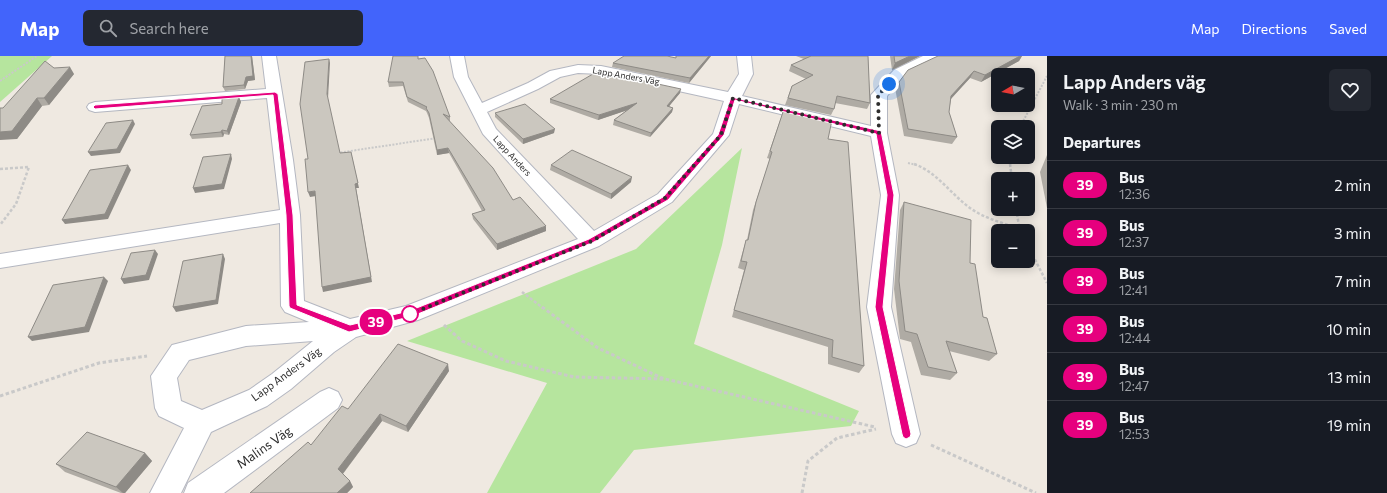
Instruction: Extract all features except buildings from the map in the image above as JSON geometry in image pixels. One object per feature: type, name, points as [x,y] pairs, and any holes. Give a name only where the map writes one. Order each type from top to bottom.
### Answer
[{"type":"street","points":[[269,56],[290,215],[293,306],[349,329]]},
{"type":"street","name":"Lapp Anders","points":[[457,56],[461,77],[489,131],[592,241]]},
{"type":"street","name":"Lapp Anders Väg","points":[[181,352],[246,336],[349,329],[410,314],[592,241],[665,198],[721,135],[733,98],[746,74],[744,56]]},
{"type":"street","points":[[906,434],[879,307],[890,195],[879,133],[878,95],[899,73],[934,56]]},
{"type":"street","name":"Lapp Anders Väg","points":[[479,110],[533,86],[554,74],[578,69],[601,70],[733,98],[879,133]]},
{"type":"street","points":[[95,107],[275,94]]},
{"type":"street","points":[[0,261],[290,215]]},
{"type":"street","name":"Lapp Anders Väg","points":[[201,423],[258,398],[310,359],[334,338],[349,329]]},
{"type":"street","points":[[165,493],[201,423],[169,408],[164,376],[181,352]]},
{"type":"street","name":"Malins Väg","points":[[199,493],[329,400]]},
{"type":"path","points":[[0,80],[37,56]]},
{"type":"path","points":[[1024,120],[1047,76]]},
{"type":"path","points":[[332,154],[442,138]]},
{"type":"path","points":[[884,156],[916,165],[939,179],[959,199],[978,213],[1005,224]]},
{"type":"path","points":[[0,169],[29,167],[16,204],[0,224]]},
{"type":"path","points":[[1035,260],[1047,283]]},
{"type":"path","points":[[503,277],[545,310],[598,348],[665,379]]},
{"type":"path","points":[[426,308],[462,341],[506,361],[574,377],[665,379],[906,434],[1036,493]]},
{"type":"path","points":[[0,396],[99,363],[181,352]]},
{"type":"path","points":[[802,493],[808,461],[837,438],[878,428],[906,434]]},
{"type":"green space","points":[[0,56],[52,56],[0,102]]},
{"type":"green space","points":[[742,148],[722,245],[694,344],[859,411],[851,426],[634,450],[600,493],[487,493],[547,383],[407,341],[636,249]]},
{"type":"bus line","name":"39","points":[[95,107],[275,94],[290,215],[293,306],[349,329],[410,314],[592,241],[665,198],[721,135],[733,98],[879,133],[890,195],[879,307],[906,434]]},
{"type":"route","points":[[410,314],[592,241],[665,198],[721,135],[733,98],[879,133],[878,95],[889,84]]}]
